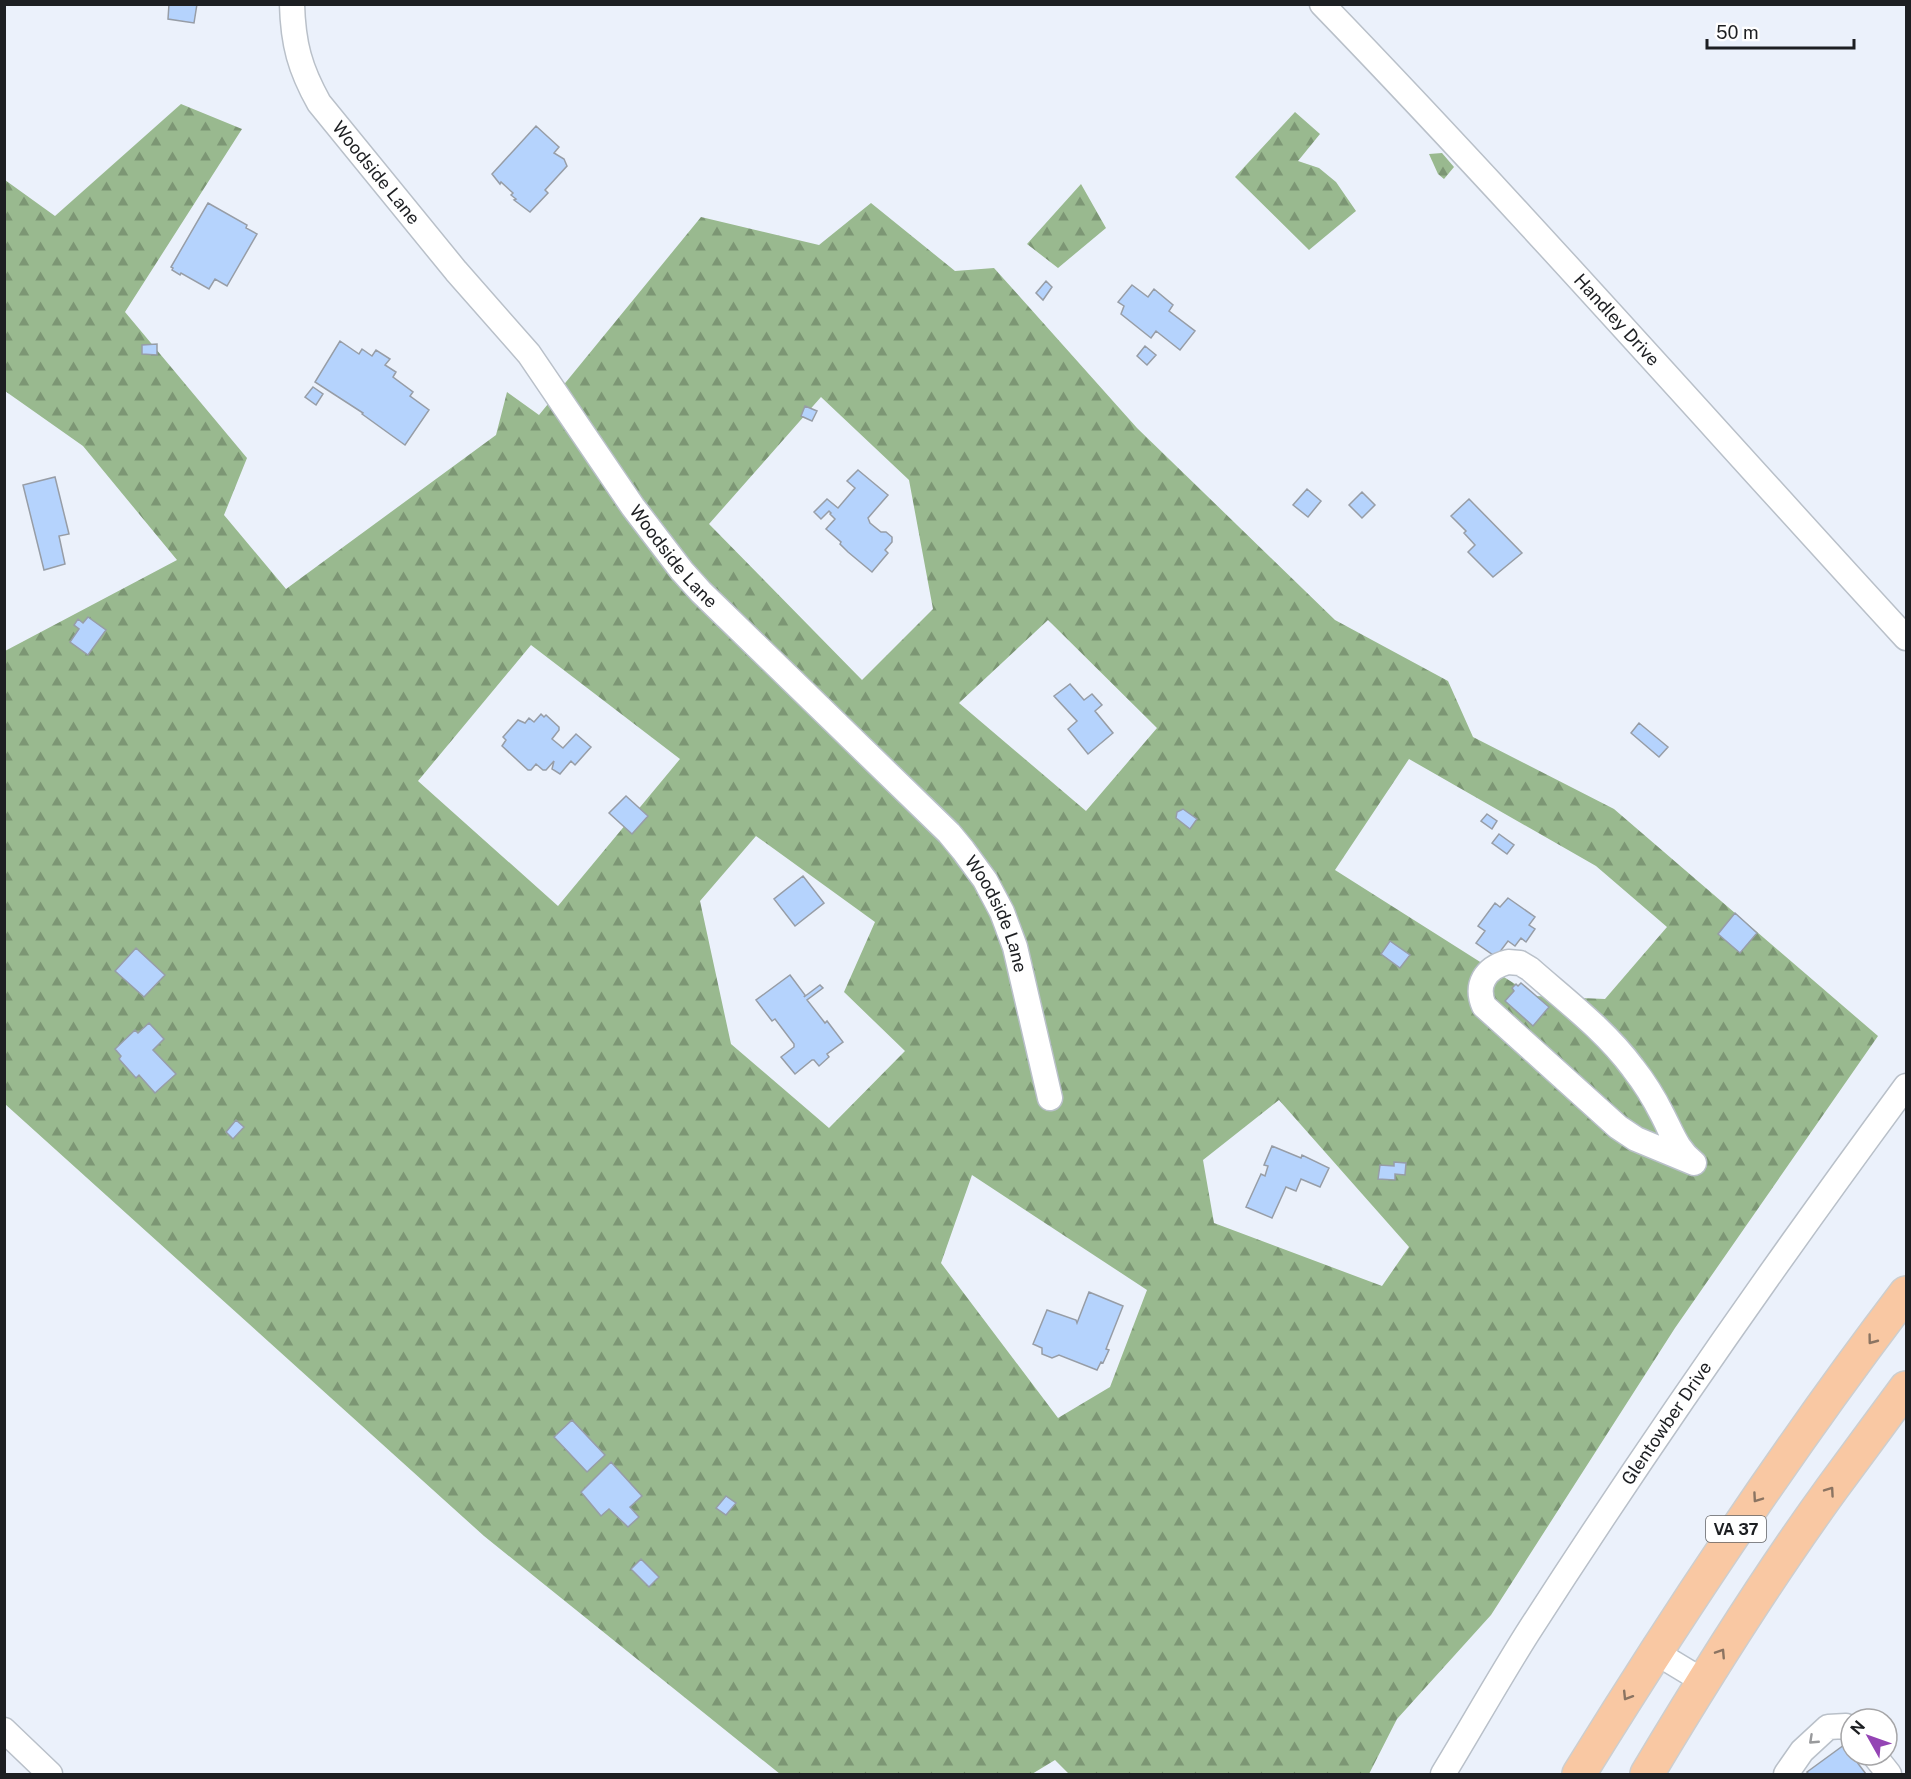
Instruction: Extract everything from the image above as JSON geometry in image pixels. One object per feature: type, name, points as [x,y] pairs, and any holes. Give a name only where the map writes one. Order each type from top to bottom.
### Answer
[{"type":"highway","name":"VA 37","points":[[1578,1774],[1655,1652],[1790,1451],[1906,1293]]},
{"type":"highway","name":"VA 37","points":[[1647,1774],[1703,1681],[1832,1488],[1906,1388]]},
{"type":"street","name":"Woodside Lane","points":[[292,4],[293,31],[297,52],[306,79],[319,103],[456,271],[529,354],[657,540],[702,592],[949,833],[985,880],[1002,912],[1015,947],[1050,1098]]},
{"type":"street","name":"Handley Drive","points":[[1322,4],[1572,269],[1906,638]]},
{"type":"street","points":[[1520,963],[1530,969],[1607,1038],[1632,1066],[1652,1097],[1675,1143],[1686,1157],[1694,1163],[1636,1139],[1618,1127],[1484,1006],[1480,996],[1481,983],[1488,971],[1498,964],[1520,963]]},
{"type":"street","name":"Glentowber Drive","points":[[1443,1774],[1526,1636],[1630,1476],[1754,1295],[1906,1086]]},
{"type":"street","points":[[1655,1652],[1703,1681]]},
{"type":"street","points":[[1786,1774],[1802,1751],[1828,1727],[1839,1726]]},
{"type":"street","points":[[4,1730],[50,1774]]},
{"type":"green space","points":[[181,104],[242,129],[125,312],[247,458],[224,515],[286,589],[496,435],[507,392],[539,415],[701,217],[819,245],[871,203],[955,271],[994,268],[1137,428],[1335,620],[1448,681],[1473,737],[1614,809],[1878,1036],[1675,1328],[1491,1615],[1397,1719],[1369,1774],[1069,1774],[1055,1760],[1032,1774],[780,1774],[484,1536],[5,1104],[5,651],[177,560],[83,446],[5,391],[5,180],[55,216]],"holes":[[[821,397],[909,480],[933,609],[862,680],[709,524]],[[1048,620],[1157,728],[1086,811],[959,703]],[[531,645],[680,759],[558,906],[418,781]],[[1409,759],[1596,866],[1667,927],[1605,999],[1534,996],[1335,870]],[[756,836],[875,922],[844,992],[905,1051],[829,1128],[731,1044],[700,901]],[[1279,1100],[1409,1247],[1382,1286],[1214,1223],[1203,1160]],[[972,1175],[1147,1290],[1110,1387],[1058,1418],[941,1263]]]},
{"type":"green space","points":[[1295,112],[1320,134],[1298,161],[1319,168],[1336,182],[1356,211],[1309,250],[1235,177]]},
{"type":"green space","points":[[1442,153],[1454,167],[1444,179],[1438,174],[1429,154]]},
{"type":"green space","points":[[1081,184],[1106,228],[1058,268],[1027,244]]},
{"type":"building","points":[[169,4],[197,4],[194,23],[168,19]]},
{"type":"building","points":[[536,126],[559,147],[554,153],[564,159],[567,166],[545,190],[548,193],[530,212],[514,200],[516,199],[511,195],[513,193],[501,182],[500,184],[492,174]]},
{"type":"building","points":[[208,203],[247,225],[246,228],[257,234],[227,286],[215,279],[209,289],[181,273],[180,275],[171,267]]},
{"type":"building","points":[[1046,281],[1052,287],[1043,300],[1036,293]]},
{"type":"building","points":[[1132,285],[1148,297],[1154,289],[1173,305],[1169,311],[1195,331],[1180,350],[1156,331],[1151,338],[1121,314],[1124,306],[1118,302]]},
{"type":"building","points":[[340,341],[359,354],[362,349],[372,356],[376,350],[390,359],[385,365],[396,372],[393,377],[413,392],[410,396],[429,410],[405,445],[363,413],[315,382]]},
{"type":"building","points":[[157,344],[157,355],[142,354],[142,345]]},
{"type":"building","points":[[1145,346],[1156,355],[1147,365],[1137,356]]},
{"type":"building","points":[[313,387],[323,394],[316,405],[305,397]]},
{"type":"building","points":[[805,406],[817,411],[812,421],[801,416]]},
{"type":"building","points":[[858,470],[888,495],[868,518],[870,523],[881,532],[886,532],[892,537],[892,542],[885,550],[888,553],[872,572],[826,529],[835,519],[831,513],[829,511],[821,519],[814,512],[827,499],[838,508],[855,488],[847,481]]},
{"type":"building","points":[[55,477],[69,534],[59,536],[65,564],[44,570],[23,485]]},
{"type":"building","points":[[1307,489],[1321,501],[1308,517],[1293,505]]},
{"type":"building","points":[[1362,492],[1375,505],[1362,518],[1349,505]]},
{"type":"building","points":[[1469,499],[1522,553],[1493,577],[1468,552],[1475,545],[1464,533],[1466,531],[1451,516]]},
{"type":"building","points":[[88,617],[106,630],[88,655],[70,642],[79,629],[74,625],[78,619],[83,623]]},
{"type":"building","points":[[1070,684],[1084,700],[1092,694],[1102,705],[1095,711],[1113,733],[1088,754],[1068,729],[1077,721],[1054,696]]},
{"type":"building","points":[[541,714],[544,717],[546,715],[559,727],[552,739],[563,748],[576,734],[591,747],[575,765],[571,761],[560,774],[552,769],[554,761],[546,770],[536,764],[528,770],[502,746],[506,740],[503,737],[518,720],[525,723],[529,718],[534,722]]},
{"type":"building","points":[[1639,723],[1668,747],[1659,757],[1631,733]]},
{"type":"building","points":[[626,796],[648,816],[632,834],[609,813]]},
{"type":"building","points":[[1183,809],[1197,819],[1190,829],[1176,818],[1177,812]]},
{"type":"building","points":[[1487,814],[1497,821],[1492,829],[1481,821]]},
{"type":"building","points":[[1499,834],[1514,845],[1507,854],[1492,843]]},
{"type":"building","points":[[803,876],[824,903],[795,926],[774,899]]},
{"type":"building","points":[[1508,898],[1535,917],[1529,925],[1535,929],[1526,942],[1521,938],[1515,946],[1508,941],[1496,957],[1476,943],[1485,931],[1478,926],[1495,903],[1500,907]]},
{"type":"building","points":[[1735,913],[1757,933],[1740,953],[1718,934]]},
{"type":"building","points":[[1390,941],[1410,955],[1400,968],[1381,954]]},
{"type":"building","points":[[136,948],[165,975],[144,997],[115,971]]},
{"type":"building","points":[[790,975],[805,995],[804,997],[820,985],[823,988],[807,1000],[843,1042],[827,1054],[829,1057],[819,1066],[812,1060],[795,1074],[781,1057],[794,1047],[794,1044],[775,1019],[772,1021],[756,1000]]},
{"type":"building","points":[[1521,983],[1549,1007],[1533,1026],[1505,1001],[1514,991],[1512,988]]},
{"type":"building","points":[[149,1023],[164,1039],[153,1050],[176,1074],[155,1093],[139,1075],[136,1078],[119,1059],[121,1056],[115,1049],[135,1030],[138,1033]]},
{"type":"building","points":[[236,1120],[244,1127],[233,1139],[226,1132]]},
{"type":"building","points":[[1272,1146],[1301,1158],[1302,1155],[1329,1168],[1320,1187],[1301,1179],[1296,1191],[1286,1187],[1272,1218],[1246,1207],[1261,1174],[1265,1176],[1268,1166],[1264,1165]]},
{"type":"building","points":[[1394,1162],[1406,1163],[1405,1175],[1395,1174],[1395,1180],[1378,1179],[1380,1165],[1394,1166]]},
{"type":"building","points":[[1089,1292],[1123,1306],[1106,1349],[1109,1350],[1097,1370],[1059,1355],[1052,1358],[1042,1354],[1042,1348],[1033,1344],[1047,1310],[1076,1320],[1077,1323]]},
{"type":"building","points":[[572,1420],[605,1455],[587,1472],[554,1437]]},
{"type":"building","points":[[611,1462],[642,1496],[630,1507],[639,1517],[628,1527],[609,1509],[601,1516],[581,1492]]},
{"type":"building","points":[[726,1496],[736,1503],[726,1515],[716,1508]]},
{"type":"building","points":[[641,1559],[659,1577],[649,1587],[631,1569]]},
{"type":"building","points":[[1839,1749],[1839,1767],[1861,1767],[1866,1774],[1809,1774],[1807,1772]]}]
